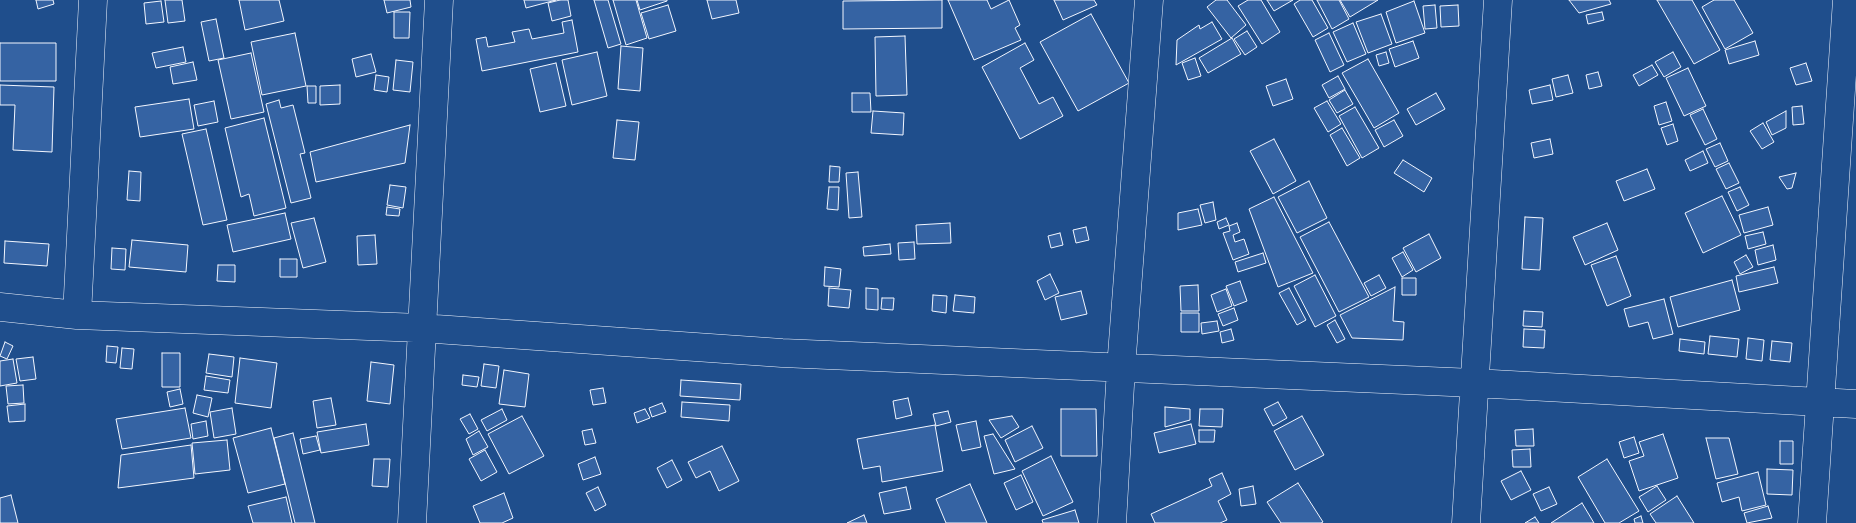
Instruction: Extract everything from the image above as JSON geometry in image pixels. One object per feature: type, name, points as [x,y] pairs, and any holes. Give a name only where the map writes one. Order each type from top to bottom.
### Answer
[{"type":"street","points":[[77,315],[93,0]]},
{"type":"street","points":[[412,523],[439,0]]},
{"type":"street","points":[[1112,523],[1121,368],[1149,0]]},
{"type":"street","points":[[1466,523],[1498,0]]},
{"type":"street","points":[[1812,523],[1847,0]]},
{"type":"street","points":[[0,307],[77,315],[421,328],[782,353],[1474,383],[1856,404]]},
{"type":"building","points":[[36,0],[53,0],[54,4],[38,9]]},
{"type":"building","points":[[165,0],[182,0],[185,21],[168,23]]},
{"type":"building","points":[[239,0],[279,0],[284,21],[245,30]]},
{"type":"building","points":[[384,0],[410,0],[411,7],[387,13]]},
{"type":"building","points":[[524,0],[556,0],[526,8]]},
{"type":"building","points":[[568,0],[571,16],[552,21],[548,3]]},
{"type":"building","points":[[594,0],[608,0],[621,44],[608,48]]},
{"type":"building","points":[[613,0],[636,0],[647,38],[626,45]]},
{"type":"building","points":[[637,0],[667,0],[667,1],[640,10]]},
{"type":"building","points":[[707,0],[736,0],[739,13],[712,19]]},
{"type":"building","points":[[942,0],[942,28],[843,29],[843,1]]},
{"type":"building","points":[[948,0],[987,0],[991,9],[1009,0],[1020,25],[1015,28],[1021,40],[974,60]]},
{"type":"building","points":[[1054,0],[1094,0],[1097,5],[1063,20]]},
{"type":"building","points":[[1216,0],[1227,0],[1246,25],[1231,38],[1207,7]]},
{"type":"building","points":[[1248,0],[1261,0],[1280,32],[1262,44],[1238,6]]},
{"type":"building","points":[[1267,0],[1293,0],[1274,11]]},
{"type":"building","points":[[1300,0],[1312,0],[1328,28],[1313,37],[1294,4]]},
{"type":"building","points":[[1317,0],[1339,0],[1349,19],[1332,29]]},
{"type":"building","points":[[1340,0],[1378,0],[1350,17]]},
{"type":"building","points":[[1569,0],[1609,0],[1611,4],[1579,13]]},
{"type":"building","points":[[1657,0],[1692,0],[1720,50],[1694,64]]},
{"type":"building","points":[[1714,0],[1734,0],[1753,33],[1725,49],[1702,7]]},
{"type":"building","points":[[161,1],[164,22],[146,24],[144,3]]},
{"type":"building","points":[[1414,1],[1425,33],[1396,43],[1386,12]]},
{"type":"building","points":[[668,5],[676,31],[649,39],[641,13]]},
{"type":"building","points":[[1435,5],[1437,28],[1425,29],[1423,6]]},
{"type":"building","points":[[1458,5],[1459,26],[1441,27],[1440,6]]},
{"type":"building","points":[[394,12],[410,12],[409,38],[394,38]]},
{"type":"building","points":[[1602,12],[1604,20],[1588,24],[1586,15]]},
{"type":"building","points":[[1091,14],[1129,83],[1078,111],[1040,42]]},
{"type":"building","points":[[1381,14],[1392,44],[1368,53],[1356,22]]},
{"type":"building","points":[[216,19],[224,58],[209,61],[201,22]]},
{"type":"building","points":[[572,20],[578,52],[482,71],[476,39],[486,37],[488,47],[515,42],[512,32],[529,29],[532,39],[564,33],[562,22]]},
{"type":"building","points":[[1212,22],[1222,39],[1176,65],[1177,40],[1199,25],[1200,29]]},
{"type":"building","points":[[1353,23],[1366,54],[1347,62],[1333,32]]},
{"type":"building","points":[[1247,31],[1257,47],[1245,55],[1234,39]]},
{"type":"building","points":[[295,33],[306,86],[262,95],[251,42]]},
{"type":"building","points":[[1329,33],[1344,65],[1330,72],[1315,40]]},
{"type":"building","points":[[905,36],[907,95],[876,96],[875,37]]},
{"type":"building","points":[[1232,38],[1241,54],[1208,73],[1199,58]]},
{"type":"building","points":[[1413,41],[1419,58],[1395,67],[1389,49]]},
{"type":"building","points":[[1755,41],[1759,55],[1729,64],[1725,50]]},
{"type":"building","points":[[0,43],[56,43],[56,81],[0,81]]},
{"type":"building","points":[[1025,43],[1034,60],[1020,68],[1039,104],[1053,97],[1063,116],[1020,139],[982,67]]},
{"type":"building","points":[[621,46],[643,48],[640,91],[618,89]]},
{"type":"building","points":[[183,47],[186,62],[156,68],[152,53]]},
{"type":"building","points":[[597,52],[607,96],[572,105],[562,60]]},
{"type":"building","points":[[1386,52],[1389,63],[1379,66],[1376,55]]},
{"type":"building","points":[[1673,52],[1681,67],[1664,77],[1655,62]]},
{"type":"building","points":[[251,53],[264,112],[231,119],[218,60]]},
{"type":"building","points":[[371,54],[376,72],[356,77],[352,59]]},
{"type":"building","points":[[1195,58],[1201,76],[1188,80],[1182,63]]},
{"type":"building","points":[[1368,59],[1399,113],[1374,128],[1342,73]]},
{"type":"building","points":[[396,60],[413,62],[410,92],[393,90]]},
{"type":"building","points":[[193,62],[197,80],[173,84],[170,67]]},
{"type":"building","points":[[556,63],[566,106],[540,112],[530,69]]},
{"type":"building","points":[[1806,63],[1812,81],[1796,85],[1790,68]]},
{"type":"building","points":[[1652,65],[1658,75],[1639,86],[1633,75]]},
{"type":"building","points":[[1688,68],[1706,106],[1684,116],[1666,78]]},
{"type":"building","points":[[1598,72],[1602,86],[1589,89],[1586,75]]},
{"type":"building","points":[[376,75],[389,77],[387,92],[374,90]]},
{"type":"building","points":[[1568,75],[1573,93],[1556,97],[1552,79]]},
{"type":"building","points":[[1338,76],[1345,89],[1329,98],[1322,85]]},
{"type":"building","points":[[1286,79],[1293,99],[1273,106],[1266,86]]},
{"type":"building","points":[[0,85],[54,87],[52,152],[13,150],[15,105],[0,105]]},
{"type":"building","points":[[340,85],[340,104],[320,105],[320,86]]},
{"type":"building","points":[[1550,85],[1553,100],[1532,104],[1529,90]]},
{"type":"building","points":[[307,86],[316,86],[316,103],[308,103]]},
{"type":"building","points":[[1345,90],[1353,104],[1337,113],[1329,100]]},
{"type":"building","points":[[852,93],[870,93],[871,112],[852,112]]},
{"type":"building","points":[[1436,93],[1445,109],[1416,125],[1407,109]]},
{"type":"building","points":[[189,99],[194,129],[140,137],[135,107]]},
{"type":"building","points":[[279,100],[281,108],[293,105],[305,153],[300,154],[311,198],[291,203],[266,104]]},
{"type":"building","points":[[214,101],[218,122],[198,126],[194,105]]},
{"type":"building","points":[[1327,101],[1341,124],[1328,132],[1314,108]]},
{"type":"building","points":[[1666,102],[1672,121],[1659,125],[1654,106]]},
{"type":"building","points":[[1802,106],[1804,124],[1793,125],[1792,107]]},
{"type":"building","points":[[1355,107],[1379,148],[1362,158],[1339,116]]},
{"type":"building","points":[[1703,109],[1717,139],[1705,145],[1690,115]]},
{"type":"building","points":[[873,111],[904,113],[903,135],[871,133]]},
{"type":"building","points":[[1786,111],[1786,128],[1772,135],[1766,122]]},
{"type":"building","points":[[264,118],[286,208],[254,216],[249,194],[241,197],[225,128]]},
{"type":"building","points":[[617,120],[639,122],[635,160],[613,158]]},
{"type":"building","points":[[1394,120],[1403,136],[1384,147],[1375,130]]},
{"type":"building","points":[[1763,123],[1774,142],[1762,149],[1750,131]]},
{"type":"building","points":[[1673,124],[1678,141],[1667,145],[1661,128]]},
{"type":"building","points":[[410,125],[405,163],[316,182],[310,152]]},
{"type":"building","points":[[1342,128],[1360,158],[1347,166],[1330,135]]},
{"type":"building","points":[[206,129],[227,220],[203,225],[182,134]]},
{"type":"building","points":[[1274,139],[1296,181],[1273,194],[1250,151]]},
{"type":"building","points":[[1550,139],[1553,154],[1534,158],[1531,143]]},
{"type":"building","points":[[1720,143],[1728,161],[1715,167],[1706,149]]},
{"type":"building","points":[[1703,151],[1708,163],[1690,171],[1685,160]]},
{"type":"building","points":[[1403,160],[1432,178],[1424,192],[1394,173]]},
{"type":"building","points":[[1729,163],[1739,183],[1726,189],[1716,169]]},
{"type":"building","points":[[830,166],[840,167],[839,182],[829,182]]},
{"type":"building","points":[[1647,169],[1655,189],[1624,201],[1616,181]]},
{"type":"building","points":[[129,171],[141,172],[140,201],[127,200]]},
{"type":"building","points":[[858,172],[862,217],[849,218],[846,173]]},
{"type":"building","points":[[1796,173],[1792,188],[1787,189],[1779,177]]},
{"type":"building","points":[[1309,181],[1327,218],[1297,233],[1278,197]]},
{"type":"building","points":[[390,185],[406,187],[403,208],[387,205]]},
{"type":"building","points":[[829,187],[839,187],[838,210],[827,209]]},
{"type":"building","points":[[1740,187],[1749,205],[1737,211],[1728,192]]},
{"type":"building","points":[[1722,196],[1741,235],[1703,253],[1685,213]]},
{"type":"building","points":[[1274,197],[1313,273],[1278,287],[1249,209]]},
{"type":"building","points":[[1213,202],[1216,220],[1205,223],[1200,205]]},
{"type":"building","points":[[387,207],[400,209],[399,216],[386,215]]},
{"type":"building","points":[[1768,207],[1773,225],[1744,233],[1739,215]]},
{"type":"building","points":[[1198,209],[1202,225],[1178,230],[1178,213]]},
{"type":"building","points":[[285,213],[291,239],[233,252],[227,225]]},
{"type":"building","points":[[1525,217],[1543,218],[1540,270],[1522,269]]},
{"type":"building","points":[[314,218],[326,262],[303,268],[291,223]]},
{"type":"building","points":[[1226,218],[1229,225],[1219,229],[1217,222]]},
{"type":"building","points":[[1329,222],[1369,297],[1339,312],[1300,237]]},
{"type":"building","points":[[950,223],[951,243],[917,244],[916,225]]},
{"type":"building","points":[[1237,223],[1240,232],[1233,235],[1235,242],[1244,239],[1249,254],[1233,260],[1223,233],[1230,231],[1229,226]]},
{"type":"building","points":[[1607,223],[1618,250],[1585,265],[1573,237]]},
{"type":"building","points":[[1086,227],[1089,240],[1076,243],[1073,230]]},
{"type":"building","points":[[1763,232],[1766,244],[1748,249],[1745,236]]},
{"type":"building","points":[[1060,233],[1063,245],[1051,248],[1048,236]]},
{"type":"building","points":[[1429,234],[1441,258],[1416,272],[1403,248]]},
{"type":"building","points":[[375,235],[377,264],[358,265],[357,236]]},
{"type":"building","points":[[132,240],[188,245],[186,272],[129,267]]},
{"type":"building","points":[[5,241],[49,244],[47,266],[4,263]]},
{"type":"building","points":[[914,242],[915,259],[899,260],[898,243]]},
{"type":"building","points":[[890,244],[891,254],[864,256],[863,247]]},
{"type":"building","points":[[1773,245],[1776,260],[1758,265],[1755,250]]},
{"type":"building","points":[[112,248],[126,249],[125,270],[111,269]]},
{"type":"building","points":[[1403,252],[1413,270],[1402,277],[1392,258]]},
{"type":"building","points":[[1263,253],[1266,263],[1238,272],[1235,262]]},
{"type":"building","points":[[1746,255],[1753,267],[1740,274],[1734,262]]},
{"type":"building","points":[[1616,256],[1631,296],[1607,306],[1591,265]]},
{"type":"building","points":[[280,259],[297,259],[297,277],[280,277]]},
{"type":"building","points":[[218,265],[235,265],[235,282],[217,281]]},
{"type":"building","points":[[825,267],[841,269],[839,287],[824,286]]},
{"type":"building","points":[[1774,267],[1778,283],[1739,292],[1736,276]]},
{"type":"building","points":[[1050,274],[1059,293],[1045,300],[1037,281]]},
{"type":"building","points":[[1315,275],[1336,316],[1315,327],[1294,286]]},
{"type":"building","points":[[1379,275],[1386,288],[1371,296],[1364,283]]},
{"type":"building","points":[[1402,278],[1416,278],[1416,295],[1402,295]]},
{"type":"building","points":[[1732,280],[1740,310],[1678,327],[1670,297]]},
{"type":"building","points":[[1240,281],[1247,301],[1234,306],[1226,286]]},
{"type":"building","points":[[1198,285],[1199,311],[1181,311],[1180,286]]},
{"type":"building","points":[[1395,287],[1393,321],[1404,322],[1403,340],[1352,338],[1340,315]]},
{"type":"building","points":[[829,288],[851,290],[849,308],[828,306]]},
{"type":"building","points":[[866,288],[878,289],[878,310],[866,309]]},
{"type":"building","points":[[1289,288],[1306,320],[1297,325],[1279,293]]},
{"type":"building","points":[[1226,289],[1232,306],[1217,312],[1211,295]]},
{"type":"building","points":[[1081,291],[1087,314],[1061,320],[1055,297]]},
{"type":"building","points":[[933,295],[947,296],[946,313],[932,311]]},
{"type":"building","points":[[955,295],[975,297],[974,313],[953,311]]},
{"type":"building","points":[[882,298],[894,298],[893,310],[881,309]]},
{"type":"building","points":[[1664,299],[1673,334],[1653,339],[1648,322],[1629,327],[1624,309]]},
{"type":"building","points":[[1234,308],[1238,320],[1223,326],[1218,314]]},
{"type":"building","points":[[1524,311],[1543,312],[1542,327],[1523,326]]},
{"type":"building","points":[[1181,313],[1199,313],[1199,332],[1181,332]]},
{"type":"building","points":[[1335,320],[1345,339],[1337,343],[1327,325]]},
{"type":"building","points":[[1217,321],[1219,331],[1202,334],[1201,323]]},
{"type":"building","points":[[1231,329],[1234,340],[1222,343],[1220,332]]},
{"type":"building","points":[[1524,329],[1545,330],[1544,348],[1523,347]]},
{"type":"building","points":[[1710,336],[1739,339],[1737,357],[1708,354]]},
{"type":"building","points":[[1748,338],[1764,340],[1762,361],[1746,359]]},
{"type":"building","points":[[1680,339],[1705,342],[1704,354],[1679,351]]},
{"type":"building","points":[[1772,341],[1792,343],[1790,362],[1770,360]]},
{"type":"building","points":[[5,342],[13,346],[7,359],[0,356]]},
{"type":"building","points":[[107,346],[118,347],[116,363],[106,362]]},
{"type":"building","points":[[122,348],[134,349],[132,369],[120,368]]},
{"type":"building","points":[[162,353],[180,353],[180,387],[162,387]]},
{"type":"building","points":[[209,354],[234,357],[232,377],[206,373]]},
{"type":"building","points":[[33,357],[36,379],[20,381],[16,359]]},
{"type":"building","points":[[240,358],[277,363],[271,408],[235,403]]},
{"type":"building","points":[[13,359],[17,383],[0,386],[0,361]]},
{"type":"building","points":[[371,362],[394,365],[390,404],[367,401]]},
{"type":"building","points":[[484,364],[499,366],[496,388],[481,386]]},
{"type":"building","points":[[504,370],[529,374],[525,407],[499,404]]},
{"type":"building","points":[[463,375],[479,377],[477,387],[462,385]]},
{"type":"building","points":[[206,376],[230,380],[228,393],[204,390]]},
{"type":"building","points":[[681,380],[741,384],[740,400],[680,396]]},
{"type":"building","points":[[23,385],[24,403],[8,404],[6,386]]},
{"type":"building","points":[[603,388],[606,403],[593,405],[590,390]]},
{"type":"building","points":[[180,389],[183,404],[170,407],[167,392]]},
{"type":"building","points":[[197,395],[212,398],[208,417],[193,413]]},
{"type":"building","points":[[331,398],[336,425],[317,428],[313,401]]},
{"type":"building","points":[[908,398],[912,415],[896,419],[893,401]]},
{"type":"building","points":[[682,402],[730,405],[729,421],[681,417]]},
{"type":"building","points":[[1278,402],[1287,418],[1273,426],[1264,409]]},
{"type":"building","points":[[662,403],[666,412],[652,417],[649,408]]},
{"type":"building","points":[[25,404],[25,421],[9,422],[7,406]]},
{"type":"building","points":[[1165,407],[1190,409],[1190,420],[1165,427]]},
{"type":"building","points":[[185,408],[191,438],[122,449],[116,419]]},
{"type":"building","points":[[232,408],[236,434],[214,438],[210,412]]},
{"type":"building","points":[[502,409],[507,420],[487,431],[481,420]]},
{"type":"building","points":[[645,409],[650,418],[637,423],[634,413]]},
{"type":"building","points":[[1061,409],[1096,409],[1097,456],[1061,456]]},
{"type":"building","points":[[1200,409],[1223,409],[1222,427],[1199,426]]},
{"type":"building","points":[[948,411],[951,422],[936,426],[933,414]]},
{"type":"building","points":[[470,414],[478,429],[469,434],[460,419]]},
{"type":"building","points":[[522,416],[544,456],[509,474],[488,434]]},
{"type":"building","points":[[1012,416],[1019,427],[1001,438],[989,420]]},
{"type":"building","points":[[1302,416],[1324,455],[1295,470],[1274,431]]},
{"type":"building","points":[[206,421],[208,436],[193,439],[191,424]]},
{"type":"building","points":[[976,421],[981,447],[962,451],[956,425]]},
{"type":"building","points":[[366,424],[369,445],[321,453],[317,432]]},
{"type":"building","points":[[1191,424],[1196,444],[1159,453],[1154,433]]},
{"type":"building","points":[[935,425],[943,471],[882,482],[880,466],[863,469],[857,439]]},
{"type":"building","points":[[1032,426],[1043,448],[1015,462],[1005,440]]},
{"type":"building","points":[[271,428],[285,484],[248,493],[233,438]]},
{"type":"building","points":[[592,429],[596,443],[585,445],[582,431]]},
{"type":"building","points":[[1533,429],[1534,446],[1516,446],[1515,430]]},
{"type":"building","points":[[1199,430],[1215,430],[1214,442],[1199,442]]},
{"type":"building","points":[[479,431],[488,447],[473,455],[466,439]]},
{"type":"building","points":[[293,433],[315,523],[295,523],[274,438]]},
{"type":"building","points":[[993,434],[1015,469],[994,474],[984,436]]},
{"type":"building","points":[[1663,434],[1678,478],[1639,491],[1629,461],[1644,456],[1639,442]]},
{"type":"building","points":[[316,436],[320,450],[303,454],[300,439]]},
{"type":"building","points":[[1634,437],[1639,453],[1624,458],[1619,442]]},
{"type":"building","points":[[1706,438],[1729,438],[1738,474],[1716,479]]},
{"type":"building","points":[[227,440],[230,470],[195,474],[192,443]]},
{"type":"building","points":[[1780,441],[1793,441],[1793,464],[1780,464]]},
{"type":"building","points":[[191,445],[194,478],[118,488],[121,455]]},
{"type":"building","points":[[722,446],[739,481],[719,491],[710,471],[696,478],[688,462]]},
{"type":"building","points":[[1530,449],[1531,467],[1513,467],[1512,450]]},
{"type":"building","points":[[485,450],[497,472],[481,481],[469,459]]},
{"type":"building","points":[[1051,456],[1073,502],[1043,516],[1022,471]]},
{"type":"building","points":[[595,457],[601,474],[583,480],[578,464]]},
{"type":"building","points":[[374,459],[390,459],[388,487],[372,486]]},
{"type":"building","points":[[1607,459],[1639,511],[1619,523],[1605,523],[1578,477]]},
{"type":"building","points":[[672,460],[682,480],[667,488],[657,468]]},
{"type":"building","points":[[1767,469],[1793,470],[1792,495],[1767,494]]},
{"type":"building","points":[[1521,471],[1531,490],[1511,500],[1501,481]]},
{"type":"building","points":[[1758,472],[1766,505],[1742,511],[1739,497],[1722,502],[1717,483]]},
{"type":"building","points":[[1222,473],[1231,494],[1218,501],[1227,520],[1220,523],[1155,523],[1151,514],[1212,486],[1209,479]]},
{"type":"building","points":[[1021,475],[1033,502],[1016,510],[1004,483]]},
{"type":"building","points":[[1298,483],[1323,522],[1281,523],[1267,502]]},
{"type":"building","points":[[970,484],[987,523],[946,523],[936,499]]},
{"type":"building","points":[[1253,486],[1256,504],[1241,506],[1239,489]]},
{"type":"building","points":[[1657,486],[1666,500],[1648,512],[1639,497]]},
{"type":"building","points":[[598,487],[606,505],[595,511],[586,493]]},
{"type":"building","points":[[906,487],[911,509],[884,514],[879,493]]},
{"type":"building","points":[[1549,487],[1557,504],[1541,511],[1533,494]]},
{"type":"building","points":[[504,493],[513,518],[502,523],[480,523],[473,506]]},
{"type":"building","points":[[11,495],[18,523],[0,523],[0,498]]},
{"type":"building","points":[[1677,496],[1694,523],[1656,523],[1650,514]]},
{"type":"building","points":[[286,497],[292,523],[253,523],[248,506]]},
{"type":"building","points":[[1582,503],[1594,523],[1551,523]]},
{"type":"building","points":[[1768,506],[1772,518],[1747,523],[1744,513]]},
{"type":"building","points":[[1075,510],[1079,523],[1043,523],[1042,520]]},
{"type":"building","points":[[864,515],[867,523],[847,523]]},
{"type":"building","points":[[1641,516],[1643,523],[1635,523],[1634,519]]},
{"type":"building","points":[[1535,517],[1539,523],[1525,523]]}]
